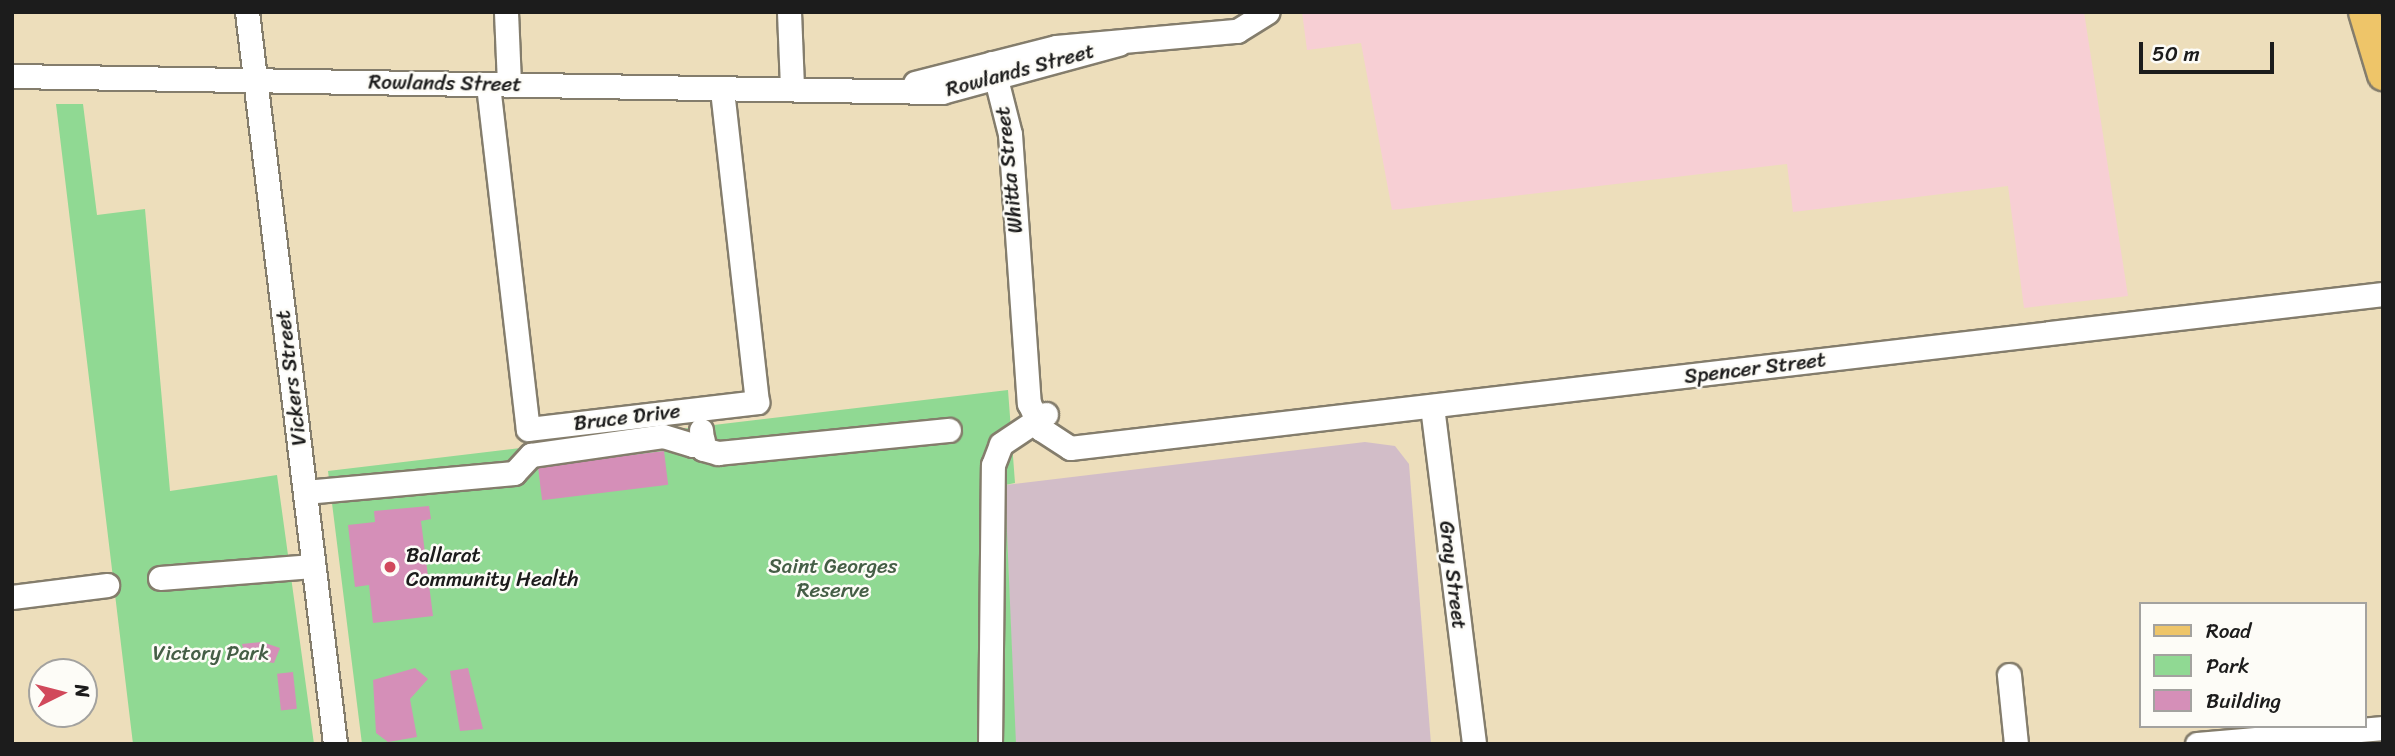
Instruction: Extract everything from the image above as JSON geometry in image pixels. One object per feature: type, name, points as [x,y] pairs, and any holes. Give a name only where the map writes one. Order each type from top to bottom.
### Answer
[{"type":"main road","points":[[2364,12],[2382,68]]},
{"type":"street","name":"Vickers Street","points":[[247,12],[335,744]]},
{"type":"street","points":[[499,85],[506,12]]},
{"type":"street","points":[[789,12],[792,87]]},
{"type":"street","name":"Rowlands Street","points":[[12,76],[499,85],[792,87],[942,92],[1045,58],[1119,44],[1260,24]]},
{"type":"street","name":"Whitta Street","points":[[999,73],[1024,143],[1041,418]]},
{"type":"street","name":"Bruce Drive","points":[[499,85],[528,429],[757,402],[722,88]]},
{"type":"street","name":"Spencer Street","points":[[1041,418],[1063,439],[1093,443],[1128,443],[2383,294]]},
{"type":"street","name":"Gray Street","points":[[1432,406],[1474,744]]},
{"type":"street","points":[[699,409],[704,449],[718,453],[949,430]]},
{"type":"street","points":[[990,744],[993,465],[1001,444],[1041,418]]},
{"type":"street","points":[[304,492],[514,473],[531,455],[663,436],[693,445],[702,440]]},
{"type":"street","points":[[160,578],[313,566]]},
{"type":"street","points":[[12,597],[107,585]]},
{"type":"street","points":[[2009,675],[2016,744]]},
{"type":"street","points":[[2197,744],[2383,727]]},
{"type":"shaded area","points":[[1302,12],[2084,12],[2128,296],[2024,308],[2008,186],[1793,212],[1787,164],[1392,210],[1361,43],[1307,50]]},
{"type":"shaded area","points":[[1365,442],[1395,446],[1409,464],[1431,744],[1015,744],[1005,485]]},
{"type":"green space","name":"Victory Park","points":[[56,104],[83,104],[97,215],[145,209],[170,491],[277,475],[314,744],[133,744]]},
{"type":"green space","name":"Saint Georges Reserve","points":[[1008,390],[1015,483],[1005,485],[1016,744],[362,744],[328,471]]},
{"type":"building","points":[[664,451],[668,485],[542,500],[538,466]]},
{"type":"building","name":"Ballarat Community Health","points":[[429,506],[431,519],[421,521],[433,616],[373,623],[369,585],[355,587],[348,525],[375,522],[374,511]]},
{"type":"building","points":[[262,642],[280,648],[274,663],[246,659],[242,644]]},
{"type":"building","points":[[415,668],[428,679],[410,699],[417,737],[388,742],[376,733],[373,680]]},
{"type":"building","points":[[468,668],[483,729],[460,731],[450,671]]},
{"type":"building","points":[[293,672],[297,709],[281,710],[277,674]]},
{"type":"place","name":"Ballarat Community Health","points":[[390,567]]}]
